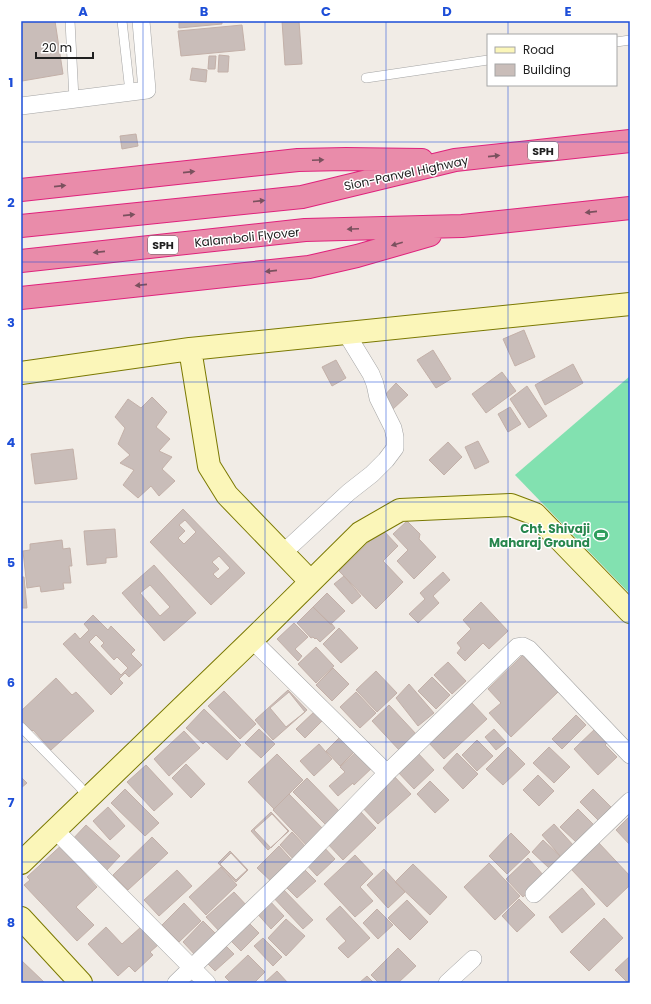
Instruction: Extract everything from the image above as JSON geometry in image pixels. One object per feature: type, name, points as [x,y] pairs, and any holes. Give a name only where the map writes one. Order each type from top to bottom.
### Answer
[{"type":"highway","name":"Sion-Panvel Highway","points":[[21,226],[302,197],[455,160],[630,141]]},
{"type":"highway","points":[[21,190],[298,160],[455,160]]},
{"type":"highway","name":"SPH","points":[[462,226],[630,208]]},
{"type":"highway","points":[[21,298],[309,267],[357,256],[462,226]]},
{"type":"highway","name":"Kalamboli Flyover","points":[[21,261],[305,230],[462,226]]},
{"type":"street","points":[[21,106],[147,90],[141,21]]},
{"type":"street","points":[[21,373],[190,349],[630,304]]},
{"type":"street","points":[[283,553],[349,492],[372,474],[386,460],[394,448],[395,437],[393,428],[378,398],[376,384],[372,374],[346,333]]},
{"type":"street","points":[[190,349],[209,466],[227,495],[310,581]]},
{"type":"street","points":[[21,863],[252,640],[360,533],[400,510],[511,505],[535,514],[630,612]]},
{"type":"street","points":[[252,640],[387,773]]},
{"type":"street","points":[[176,983],[298,865],[387,773],[517,647],[523,646],[529,649],[630,755]]},
{"type":"street","points":[[534,894],[630,801]]},
{"type":"street","points":[[55,830],[192,966],[207,983]]},
{"type":"street","points":[[21,918],[81,983]]},
{"type":"street","points":[[447,983],[473,959]]},
{"type":"lane","points":[[70,21],[74,99]]},
{"type":"lane","points":[[122,21],[130,92]]},
{"type":"lane","points":[[617,42],[630,40]]},
{"type":"lane","points":[[366,78],[487,60]]},
{"type":"lane","points":[[21,727],[89,798]]},
{"type":"green space","name":"Cht. Shivaji Maharaj Ground","points":[[630,376],[630,594],[515,475]]},
{"type":"building","points":[[21,21],[55,21],[63,74],[22,81]]},
{"type":"building","points":[[179,21],[222,21],[222,24],[179,28]]},
{"type":"building","points":[[282,21],[299,21],[302,64],[285,65]]},
{"type":"building","points":[[242,25],[245,50],[181,56],[178,31]]},
{"type":"building","points":[[219,55],[229,56],[228,72],[218,72]]},
{"type":"building","points":[[209,56],[216,56],[215,69],[208,69]]},
{"type":"building","points":[[192,68],[207,70],[206,82],[190,80]]},
{"type":"building","points":[[136,134],[138,146],[122,149],[120,136]]},
{"type":"building","points":[[524,330],[535,357],[515,366],[503,339]]},
{"type":"building","points":[[433,350],[451,379],[436,388],[417,360]]},
{"type":"building","points":[[336,360],[346,378],[332,386],[322,367]]},
{"type":"building","points":[[573,364],[583,383],[545,405],[535,385]]},
{"type":"building","points":[[502,372],[516,391],[486,413],[472,394]]},
{"type":"building","points":[[396,383],[408,395],[392,410],[381,399]]},
{"type":"building","points":[[527,386],[547,416],[529,428],[510,399]]},
{"type":"building","points":[[152,397],[167,412],[156,427],[170,439],[159,451],[172,457],[162,469],[175,481],[159,496],[151,486],[138,498],[123,485],[134,470],[120,463],[130,455],[118,444],[125,428],[115,417],[128,399],[141,408]]},
{"type":"building","points":[[510,407],[521,424],[508,432],[498,414]]},
{"type":"building","points":[[478,441],[489,462],[475,469],[465,447]]},
{"type":"building","points":[[448,442],[462,457],[444,475],[429,460]]},
{"type":"building","points":[[73,449],[77,479],[35,484],[31,454]]},
{"type":"building","points":[[183,509],[245,573],[211,605],[150,542]],"holes":[[[185,520],[196,532],[184,544],[178,538],[185,531],[179,525]],[[219,556],[230,568],[218,579],[213,574],[219,569],[212,562]]]},
{"type":"building","points":[[407,521],[420,534],[419,539],[436,557],[414,579],[397,561],[408,550],[393,534]]},
{"type":"building","points":[[115,529],[117,557],[106,558],[106,563],[87,565],[84,531]]},
{"type":"building","points":[[382,529],[398,546],[383,561],[403,582],[376,609],[339,571]]},
{"type":"building","points":[[62,540],[63,549],[70,548],[72,566],[69,566],[71,583],[63,583],[64,589],[41,592],[40,586],[27,588],[23,551],[30,550],[30,544]]},
{"type":"building","points":[[154,565],[196,613],[164,641],[122,593]],"holes":[[[150,585],[170,607],[160,616],[140,593]]]},
{"type":"building","points":[[443,572],[450,580],[433,596],[439,603],[418,623],[409,614],[425,599],[420,593]]},
{"type":"building","points":[[344,576],[361,596],[352,604],[334,584]]},
{"type":"building","points":[[21,577],[24,577],[27,608],[21,608]]},
{"type":"building","points":[[327,593],[345,611],[331,624],[313,607]]},
{"type":"building","points":[[481,602],[508,631],[489,649],[483,643],[465,661],[457,653],[461,648],[457,643],[471,629],[463,620]]},
{"type":"building","points":[[313,607],[335,628],[320,642],[316,638],[311,638],[297,623]]},
{"type":"building","points":[[93,615],[108,630],[111,626],[135,650],[131,654],[142,665],[129,677],[125,673],[119,679],[123,683],[111,695],[63,644],[75,633],[80,639],[89,630],[84,624]],"holes":[[[96,635],[104,643],[101,646],[114,660],[117,657],[128,668],[121,675],[89,642]]]},
{"type":"building","points":[[294,623],[308,637],[295,649],[302,656],[298,661],[277,639]]},
{"type":"building","points":[[339,628],[358,648],[341,663],[323,644]]},
{"type":"building","points":[[316,647],[334,666],[316,683],[298,664]]},
{"type":"building","points":[[523,655],[558,692],[511,737],[489,713],[501,703],[488,689]]},
{"type":"building","points":[[448,662],[466,681],[452,694],[434,675]]},
{"type":"building","points":[[333,668],[349,684],[332,701],[316,685]]},
{"type":"building","points":[[376,671],[397,693],[377,712],[356,690]]},
{"type":"building","points":[[432,677],[450,695],[436,709],[418,691]]},
{"type":"building","points":[[56,678],[72,695],[76,692],[94,711],[51,750],[33,730],[30,733],[21,723],[21,711]]},
{"type":"building","points":[[409,684],[434,713],[418,726],[396,698]]},
{"type":"building","points":[[288,690],[307,710],[273,740],[255,720]]},
{"type":"building","points":[[224,691],[256,724],[240,739],[208,706]]},
{"type":"building","points":[[289,692],[305,712],[286,727],[270,708]]},
{"type":"building","points":[[356,692],[376,713],[360,728],[340,707]]},
{"type":"building","points":[[471,702],[487,719],[444,759],[428,742]]},
{"type":"building","points":[[389,705],[417,735],[400,751],[372,721]]},
{"type":"building","points":[[204,709],[241,745],[227,760],[206,741],[203,744],[186,728]]},
{"type":"building","points":[[315,711],[324,719],[305,738],[296,729]]},
{"type":"building","points":[[576,715],[586,725],[562,749],[552,739]]},
{"type":"building","points":[[597,727],[610,740],[605,745],[617,757],[598,775],[574,749]]},
{"type":"building","points":[[259,729],[275,744],[261,758],[245,743]]},
{"type":"building","points":[[494,729],[506,742],[496,750],[485,737]]},
{"type":"building","points":[[184,731],[200,748],[169,776],[154,759]]},
{"type":"building","points":[[344,733],[358,748],[340,766],[326,751]]},
{"type":"building","points":[[477,740],[493,756],[477,771],[462,755]]},
{"type":"building","points":[[319,744],[332,759],[314,776],[300,761]]},
{"type":"building","points":[[508,747],[525,764],[503,785],[486,769]]},
{"type":"building","points":[[549,747],[570,767],[554,783],[533,763]]},
{"type":"building","points":[[359,749],[375,765],[354,785],[353,783],[338,796],[329,786],[345,772],[340,767]]},
{"type":"building","points":[[416,751],[434,770],[414,789],[396,770]]},
{"type":"building","points":[[457,753],[478,774],[463,789],[443,768]]},
{"type":"building","points":[[277,754],[303,780],[274,809],[248,782]]},
{"type":"building","points":[[186,764],[205,784],[191,798],[172,778]]},
{"type":"building","points":[[146,765],[173,794],[154,811],[127,782]]},
{"type":"building","points":[[392,774],[411,794],[378,824],[359,804]]},
{"type":"building","points":[[538,775],[554,791],[539,806],[523,790]]},
{"type":"building","points":[[21,777],[27,783],[21,788]]},
{"type":"building","points":[[307,778],[343,815],[329,828],[293,792]]},
{"type":"building","points":[[430,781],[449,800],[435,813],[417,794]]},
{"type":"building","points":[[125,789],[159,823],[145,836],[111,803]]},
{"type":"building","points":[[593,789],[611,807],[598,820],[580,802]]},
{"type":"building","points":[[289,794],[327,833],[310,849],[273,810]]},
{"type":"building","points":[[108,807],[125,826],[110,840],[93,821]]},
{"type":"building","points":[[358,809],[376,828],[343,860],[324,840]]},
{"type":"building","points":[[578,809],[594,825],[576,842],[560,827]]},
{"type":"building","points":[[271,812],[289,831],[268,850],[251,831]]},
{"type":"building","points":[[272,814],[288,831],[271,848],[254,830]]},
{"type":"building","points":[[630,816],[630,845],[616,830]]},
{"type":"building","points":[[554,824],[574,846],[562,858],[542,835]]},
{"type":"building","points":[[86,825],[120,856],[104,873],[70,842]]},
{"type":"building","points":[[292,832],[309,850],[297,863],[280,845]]},
{"type":"building","points":[[511,833],[530,852],[507,874],[489,856]]},
{"type":"building","points":[[152,837],[168,853],[128,890],[113,875]]},
{"type":"building","points":[[543,840],[560,856],[549,868],[532,852]]},
{"type":"building","points":[[66,841],[86,863],[80,868],[97,887],[76,907],[94,925],[77,941],[24,885],[30,880],[27,877]]},
{"type":"building","points":[[598,842],[630,876],[630,885],[607,907],[571,869]]},
{"type":"building","points":[[321,844],[335,859],[317,876],[303,861]]},
{"type":"building","points":[[279,846],[296,865],[275,885],[257,868]]},
{"type":"building","points":[[230,851],[248,870],[236,882],[218,863]]},
{"type":"building","points":[[231,853],[247,870],[236,880],[220,864]]},
{"type":"building","points":[[355,855],[373,874],[360,887],[373,901],[355,917],[324,884]]},
{"type":"building","points":[[528,858],[545,877],[523,897],[506,879]]},
{"type":"building","points":[[489,863],[520,896],[495,920],[464,887]]},
{"type":"building","points":[[413,864],[447,897],[430,915],[395,882]]},
{"type":"building","points":[[301,866],[316,881],[297,898],[282,883]]},
{"type":"building","points":[[221,867],[237,885],[206,915],[189,897]]},
{"type":"building","points":[[384,869],[405,892],[388,908],[367,885]]},
{"type":"building","points":[[177,870],[192,886],[159,916],[144,900]]},
{"type":"building","points":[[279,885],[313,920],[303,929],[270,894]]},
{"type":"building","points":[[582,888],[595,904],[562,933],[549,917]]},
{"type":"building","points":[[234,892],[249,908],[221,933],[206,917]]},
{"type":"building","points":[[267,898],[284,916],[271,929],[254,910]]},
{"type":"building","points":[[519,899],[535,915],[517,932],[502,916]]},
{"type":"building","points":[[407,900],[428,922],[410,940],[388,918]]},
{"type":"building","points":[[184,903],[201,921],[179,942],[162,925]]},
{"type":"building","points":[[340,906],[370,938],[348,958],[338,948],[346,941],[326,919]]},
{"type":"building","points":[[377,909],[393,925],[378,939],[363,923]]},
{"type":"building","points":[[244,918],[259,933],[241,951],[226,936]]},
{"type":"building","points":[[604,918],[623,938],[589,971],[570,952]]},
{"type":"building","points":[[286,919],[305,936],[286,956],[268,938]]},
{"type":"building","points":[[203,921],[218,936],[197,957],[183,942]]},
{"type":"building","points":[[106,927],[122,944],[141,927],[158,945],[150,952],[153,955],[135,972],[129,966],[118,976],[88,944]]},
{"type":"building","points":[[263,938],[282,957],[273,966],[254,946]]},
{"type":"building","points":[[224,944],[234,954],[215,971],[206,962]]},
{"type":"building","points":[[398,948],[416,966],[398,983],[379,983],[371,975]]},
{"type":"building","points":[[248,955],[265,972],[254,983],[231,983],[225,977]]},
{"type":"building","points":[[630,956],[630,983],[628,983],[615,970]]},
{"type":"building","points":[[21,960],[45,983],[21,983]]},
{"type":"building","points":[[277,971],[288,983],[264,983]]},
{"type":"building","points":[[367,976],[374,983],[359,983]]},
{"type":"place","name":"Cht. Shivaji Maharaj Ground","points":[[601,535]]}]
